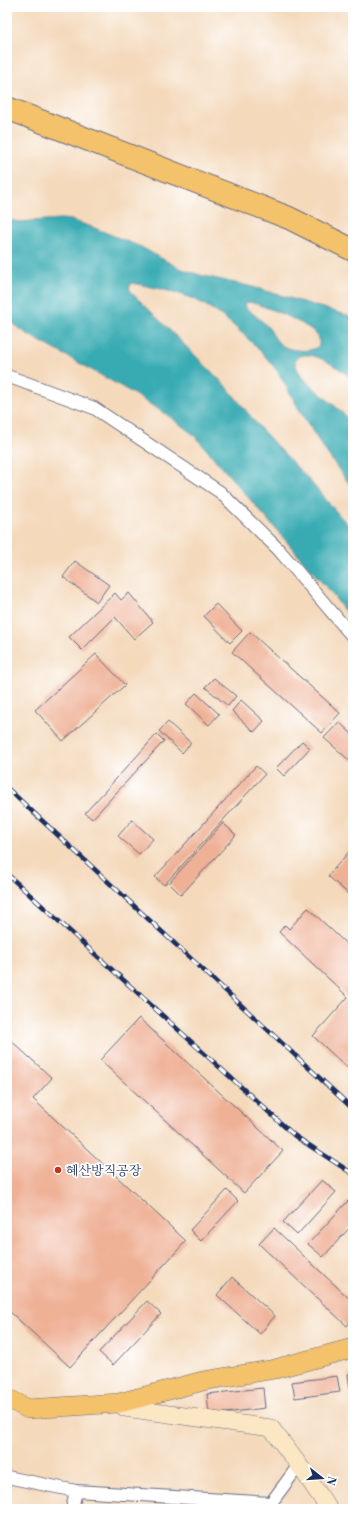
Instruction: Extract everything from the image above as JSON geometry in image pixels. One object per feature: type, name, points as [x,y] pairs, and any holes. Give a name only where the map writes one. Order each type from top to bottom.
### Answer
[{"type":"highway","points":[[7,108],[289,218],[353,250]]},
{"type":"main road","points":[[7,1398],[28,1409],[119,1403],[203,1381],[276,1369],[353,1348]]},
{"type":"main road","points":[[119,1403],[125,1408],[271,1428],[299,1465],[329,1509]]},
{"type":"street","points":[[10,377],[94,408],[220,492],[279,550],[353,637]]},
{"type":"street","points":[[7,1477],[76,1491],[270,1506],[299,1465]]},
{"type":"street","points":[[72,1509],[76,1491]]},
{"type":"water","points":[[7,219],[18,222],[61,219],[71,220],[92,227],[141,247],[179,268],[200,275],[253,287],[353,317],[353,379],[333,365],[316,357],[308,355],[301,356],[295,360],[297,368],[302,376],[310,385],[346,416],[351,424],[353,429],[354,446],[353,489],[315,435],[277,371],[244,335],[214,310],[189,297],[132,283],[129,288],[132,293],[227,387],[260,428],[309,480],[353,531],[353,622],[332,594],[193,434],[166,414],[124,388],[29,335],[17,327],[7,317]],"holes":[[[248,302],[282,314],[308,327],[318,336],[318,347],[309,350],[298,350],[283,346],[277,341],[266,324],[246,308],[245,304]]]},
{"type":"building","points":[[75,561],[109,585],[97,602],[63,577]]},
{"type":"building","points":[[115,593],[121,600],[129,593],[153,622],[134,639],[115,617],[82,650],[69,637]]},
{"type":"building","points":[[216,604],[242,631],[230,643],[204,616]]},
{"type":"building","points":[[250,632],[340,713],[322,733],[232,652]]},
{"type":"building","points":[[96,654],[125,685],[63,741],[35,710]]},
{"type":"building","points":[[214,678],[236,696],[228,706],[205,687]]},
{"type":"building","points":[[196,693],[219,714],[209,725],[186,704]]},
{"type":"building","points":[[241,700],[264,721],[254,732],[232,711]]},
{"type":"building","points":[[168,722],[191,743],[182,753],[159,731]]},
{"type":"building","points":[[339,722],[353,735],[353,760],[351,762],[324,738]]},
{"type":"building","points":[[157,734],[164,741],[92,819],[85,813]]},
{"type":"building","points":[[302,741],[310,748],[284,776],[276,768]]},
{"type":"building","points":[[256,766],[265,774],[164,885],[155,877]]},
{"type":"building","points":[[132,820],[153,839],[139,854],[118,836]]},
{"type":"building","points":[[223,823],[236,835],[181,895],[169,883]]},
{"type":"building","points":[[353,847],[353,898],[328,876]]},
{"type":"building","points":[[308,908],[353,950],[353,1073],[313,1036],[348,997],[279,932],[285,925],[289,929]]},
{"type":"building","points":[[139,1018],[283,1151],[244,1193],[100,1060]]},
{"type":"building","name":"혜산방직공장","points":[[7,1037],[52,1078],[33,1099],[186,1241],[70,1367],[7,1309]]},
{"type":"building","points":[[322,1180],[336,1192],[297,1235],[283,1222]]},
{"type":"building","points":[[227,1190],[238,1201],[201,1241],[190,1230]]},
{"type":"building","points":[[348,1201],[353,1206],[353,1224],[323,1257],[308,1244]]},
{"type":"building","points":[[274,1228],[353,1302],[353,1319],[347,1326],[259,1244]]},
{"type":"building","points":[[232,1277],[275,1316],[260,1334],[217,1295]]},
{"type":"building","points":[[147,1301],[161,1314],[113,1365],[99,1352]]},
{"type":"building","points":[[353,1373],[353,1388],[350,1389],[348,1374]]},
{"type":"building","points":[[337,1376],[340,1392],[295,1398],[292,1382]]},
{"type":"building","points":[[263,1388],[265,1408],[209,1415],[207,1394]]},
{"type":"railway","points":[[7,788],[353,1109]]},
{"type":"railway","points":[[7,874],[295,1136],[353,1174]]},
{"type":"place","name":"혜산방직공장","points":[[58,1170]]}]
